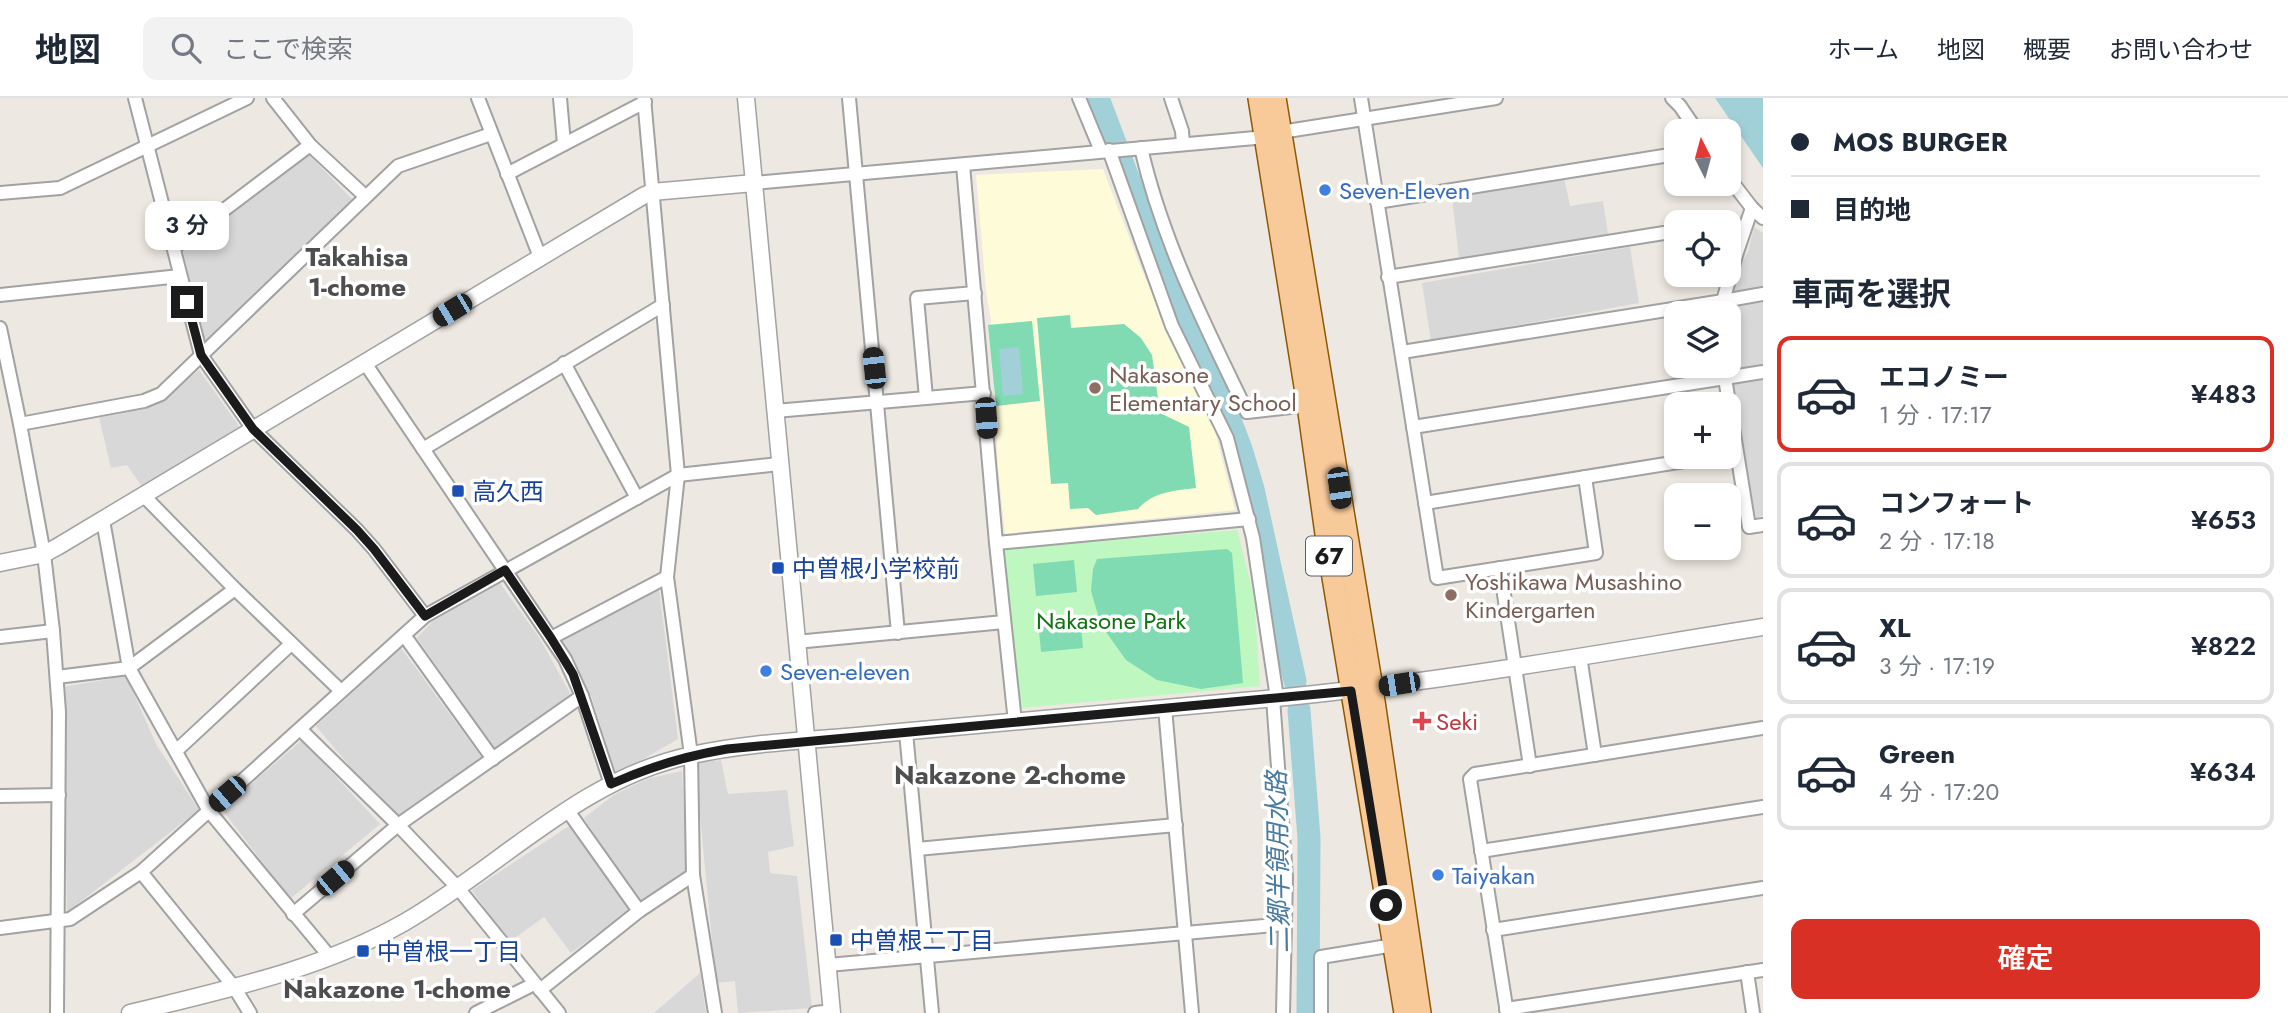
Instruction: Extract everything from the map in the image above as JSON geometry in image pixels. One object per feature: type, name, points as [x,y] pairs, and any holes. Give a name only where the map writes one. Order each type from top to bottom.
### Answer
[{"type":"main road","name":"67","points":[[1259,98],[1273,135],[1362,690],[1420,1013]]},
{"type":"main road","name":"67","points":[[1275,98],[1273,135],[1327,541],[1362,690],[1405,1013]]},
{"type":"street","points":[[135,98],[201,355],[253,429],[357,530],[425,616]]},
{"type":"street","points":[[0,193],[60,188],[247,98]]},
{"type":"street","points":[[273,98],[310,145],[365,197]]},
{"type":"street","points":[[478,98],[540,257]]},
{"type":"street","points":[[560,98],[564,144]]},
{"type":"street","points":[[746,98],[828,965],[826,1013]]},
{"type":"street","points":[[849,98],[898,633]]},
{"type":"street","points":[[1079,98],[1105,150],[1172,326],[1227,438],[1248,519],[1261,580],[1275,698],[1285,852],[1283,1013]]},
{"type":"street","points":[[1171,98],[1182,131],[1183,144]]},
{"type":"street","points":[[1361,98],[1437,578],[1596,553],[1584,477]]},
{"type":"street","points":[[0,563],[44,554],[652,192],[1273,135],[1496,98]]},
{"type":"street","points":[[1672,98],[1689,119]]},
{"type":"street","points":[[507,174],[644,100],[678,475],[667,577],[691,755],[693,875],[715,1013]]},
{"type":"street","points":[[20,424],[144,401],[161,394],[398,166],[491,134]]},
{"type":"street","points":[[175,247],[310,145]]},
{"type":"street","points":[[1136,148],[1186,281],[1247,412],[1308,405]]},
{"type":"street","points":[[1377,202],[1664,156]]},
{"type":"street","points":[[963,164],[996,543],[1015,722]]},
{"type":"street","points":[[1741,194],[1763,218]]},
{"type":"street","points":[[1741,233],[1752,208]]},
{"type":"street","points":[[1388,277],[1664,233]]},
{"type":"street","points":[[0,295],[180,276]]},
{"type":"street","points":[[926,398],[917,298],[975,293]]},
{"type":"street","points":[[1741,301],[1763,294]]},
{"type":"street","points":[[423,449],[663,305]]},
{"type":"street","points":[[1402,352],[1664,315]]},
{"type":"street","points":[[0,328],[44,554],[57,677],[57,1013]]},
{"type":"street","points":[[365,363],[565,659],[582,696],[611,784]]},
{"type":"street","points":[[564,363],[637,498]]},
{"type":"street","points":[[1741,372],[1763,372]]},
{"type":"street","points":[[1413,428],[1691,378]]},
{"type":"street","points":[[775,411],[984,393]]},
{"type":"street","points":[[0,928],[69,919],[141,872],[425,616],[678,475],[779,464]]},
{"type":"street","points":[[1424,503],[1664,464]]},
{"type":"street","points":[[1736,469],[1749,527],[1763,525]]},
{"type":"street","points":[[144,496],[341,691]]},
{"type":"street","points":[[996,543],[1248,519]]},
{"type":"street","points":[[103,520],[130,668],[209,811],[330,957]]},
{"type":"street","points":[[1500,568],[1530,766]]},
{"type":"street","points":[[551,638],[667,577]]},
{"type":"street","points":[[57,677],[130,668],[235,589]]},
{"type":"street","points":[[796,642],[1004,622]]},
{"type":"street","points":[[130,1013],[234,987],[330,957],[387,932],[458,888],[611,784],[645,769],[691,755],[806,741],[1362,690],[1763,627]]},
{"type":"street","points":[[0,636],[53,631]]},
{"type":"street","points":[[404,635],[493,759]]},
{"type":"street","points":[[176,751],[291,644]]},
{"type":"street","points":[[1580,656],[1595,755]]},
{"type":"street","points":[[293,914],[398,825],[582,696]]},
{"type":"street","points":[[1165,708],[1192,1013]]},
{"type":"street","points":[[1763,728],[1475,774],[1470,779],[1506,1011],[1763,970]]},
{"type":"street","points":[[301,730],[458,888],[559,1013]]},
{"type":"street","points":[[906,732],[932,1013]]},
{"type":"street","points":[[0,796],[59,795]]},
{"type":"street","points":[[1481,851],[1763,807]]},
{"type":"street","points":[[568,811],[639,911]]},
{"type":"street","points":[[917,849],[1176,825]]},
{"type":"street","points":[[141,872],[234,987],[250,1013]]},
{"type":"street","points":[[476,1013],[537,987],[639,911],[693,875]]},
{"type":"street","points":[[1493,930],[1763,888]]},
{"type":"street","points":[[828,965],[1285,924]]},
{"type":"street","points":[[1321,1013],[1321,957],[1394,945]]},
{"type":"street","points":[[1747,972],[1753,1013]]},
{"type":"shaded area","points":[[307,153],[354,201],[205,342],[182,247]]},
{"type":"shaded area","name":"Nakasone Elementary School","points":[[1103,169],[1143,273],[1214,427],[1235,510],[1005,534],[998,468],[991,321],[976,175]]},
{"type":"shaded area","points":[[1564,177],[1570,206],[1603,201],[1608,234],[1459,259],[1452,197]]},
{"type":"shaded area","points":[[1754,227],[1763,233],[1763,516],[1753,518],[1741,442],[1741,392],[1733,392],[1731,378],[1741,378],[1741,301],[1730,301],[1733,287],[1741,287],[1741,265],[1748,252]]},
{"type":"shaded area","points":[[1630,247],[1639,303],[1431,341],[1422,283]]},
{"type":"shaded area","points":[[199,370],[241,429],[143,488],[127,465],[111,468],[99,417],[152,406]]},
{"type":"shaded area","points":[[500,583],[540,639],[571,695],[496,750],[417,638],[433,621]]},
{"type":"shaded area","points":[[659,589],[678,739],[616,775],[592,698],[561,639]]},
{"type":"shaded area","points":[[401,648],[483,759],[396,821],[316,726]]},
{"type":"shaded area","points":[[126,676],[156,744],[199,810],[67,912],[63,687]]},
{"type":"shaded area","points":[[302,740],[380,824],[290,899],[222,809]]},
{"type":"shaded area","points":[[721,760],[728,794],[787,790],[794,846],[768,852],[770,873],[797,876],[812,1008],[738,1013],[735,981],[716,983],[695,763]]},
{"type":"shaded area","points":[[682,771],[687,872],[640,903],[584,818],[614,795],[647,779]]},
{"type":"shaded area","points":[[569,826],[630,910],[571,953],[544,917],[509,942],[472,890]]},
{"type":"shaded area","points":[[700,973],[706,1013],[654,1013]]},
{"type":"green space","points":[[1070,315],[1071,328],[1124,324],[1141,338],[1152,355],[1160,413],[1189,427],[1196,488],[1158,495],[1138,509],[1096,515],[1088,508],[1070,509],[1068,483],[1051,484],[1037,318]]},
{"type":"green space","points":[[1032,321],[1040,401],[996,406],[988,325]]},
{"type":"green space","name":"Nakasone Park","points":[[1237,530],[1254,597],[1260,686],[1020,708],[1003,549]]},
{"type":"green space","points":[[1227,549],[1232,553],[1243,683],[1201,689],[1157,680],[1126,660],[1101,625],[1091,591],[1097,559]]},
{"type":"green space","points":[[1074,560],[1077,592],[1036,596],[1033,564]]},
{"type":"green space","points":[[1080,616],[1083,648],[1041,652],[1038,620]]},
{"type":"water","points":[[1715,98],[1763,98],[1763,168],[1741,136],[1741,119],[1729,119]]},
{"type":"water","points":[[1019,347],[1023,394],[1003,396],[999,349]]},
{"type":"waterway","points":[[1098,98],[1158,257],[1241,449],[1253,489],[1295,681]]},
{"type":"waterway","name":"二郷半領用水路","points":[[1299,710],[1309,838],[1308,1013]]},
{"type":"place","name":"Seven-Eleven","points":[[1325,190]]},
{"type":"place","name":"Nakasone Elementary School","points":[[1095,388]]},
{"type":"place","name":"高久西","points":[[458,491]]},
{"type":"place","name":"中曽根小学校前","points":[[778,568]]},
{"type":"place","name":"Yoshikawa Musashino Kindergarten","points":[[1451,595]]},
{"type":"place","name":"Seven-eleven","points":[[766,671]]},
{"type":"place","name":"Seki","points":[[1422,721]]},
{"type":"place","name":"Taiyakan","points":[[1438,875]]},
{"type":"place","name":"中曽根二丁目","points":[[836,940]]},
{"type":"place","name":"中曽根一丁目","points":[[363,951]]},
{"type":"district","name":"Takahisa 1-chome","points":[[357,272]]},
{"type":"district","name":"Nakazone 2-chome","points":[[1010,775]]},
{"type":"district","name":"Nakazone 1-chome","points":[[397,989]]},
{"type":"route","points":[[187,302],[201,355],[253,429],[357,530],[425,616],[505,570],[573,674],[611,784],[662,763],[727,749],[1351,691],[1386,905]]}]
